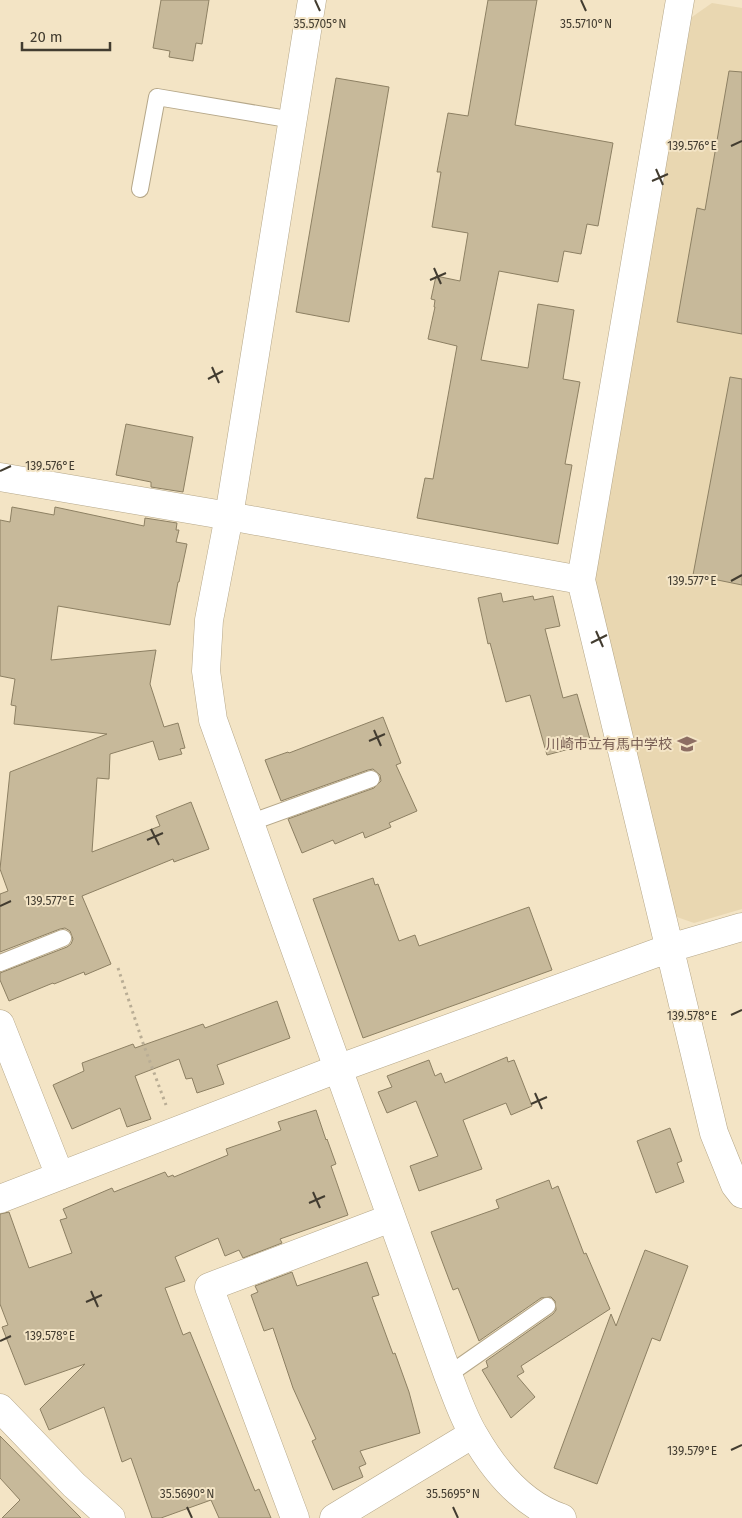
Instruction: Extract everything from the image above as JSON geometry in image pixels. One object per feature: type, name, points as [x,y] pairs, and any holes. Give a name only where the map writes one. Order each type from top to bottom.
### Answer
[{"type":"street","points":[[312,0],[229,516],[209,620],[206,670],[212,720],[390,1218],[448,1375],[473,1434],[495,1467],[518,1492],[551,1514],[562,1518]]},
{"type":"street","points":[[680,0],[580,580],[714,1133],[735,1185],[742,1194]]},
{"type":"street","points":[[0,477],[229,516],[580,580]]},
{"type":"street","points":[[0,1199],[337,1069],[670,948],[742,927]]},
{"type":"street","points":[[0,1024],[60,1176]]},
{"type":"street","points":[[295,1518],[208,1287],[390,1218]]},
{"type":"street","points":[[0,1408],[74,1485],[111,1518]]},
{"type":"street","points":[[334,1518],[473,1434]]},
{"type":"lane","points":[[140,189],[157,97],[293,120]]},
{"type":"lane","points":[[249,823],[371,779]]},
{"type":"lane","points":[[0,963],[63,938]]},
{"type":"lane","points":[[448,1375],[547,1306]]},
{"type":"path","points":[[118,968],[176,1132]]},
{"type":"shaded area","name":"川崎市立有馬中学校","points":[[712,3],[742,8],[742,909],[694,923],[674,916],[592,579],[631,348],[692,17]]},
{"type":"building","points":[[161,0],[209,0],[202,44],[196,43],[193,61],[169,57],[170,51],[153,48]]},
{"type":"building","points":[[488,0],[537,0],[515,125],[613,143],[598,226],[587,224],[581,254],[564,251],[558,282],[499,271],[481,360],[528,368],[538,304],[574,310],[563,379],[580,382],[565,464],[572,465],[558,544],[417,518],[425,478],[433,479],[457,346],[428,339],[435,307],[435,300],[431,299],[436,276],[460,281],[468,233],[432,227],[441,172],[437,172],[448,113],[468,116]]},
{"type":"building","points":[[729,71],[742,72],[742,334],[677,322],[697,208],[705,210]]},
{"type":"building","points":[[336,78],[389,87],[349,322],[296,312]]},
{"type":"building","points":[[730,377],[742,379],[742,585],[693,575]]},
{"type":"building","points":[[126,424],[193,437],[183,492],[151,487],[151,482],[116,475]]},
{"type":"building","points":[[12,507],[54,515],[55,507],[144,526],[145,518],[177,523],[176,530],[179,530],[176,542],[187,544],[170,625],[58,606],[51,660],[156,650],[150,684],[164,727],[178,723],[185,748],[180,749],[182,754],[159,760],[153,741],[110,754],[109,779],[97,778],[92,852],[160,826],[156,816],[191,802],[209,849],[174,862],[173,859],[82,896],[111,964],[85,975],[84,972],[53,983],[9,1001],[0,980],[0,973],[67,947],[73,939],[70,931],[65,928],[0,952],[0,894],[8,891],[0,869],[10,772],[107,734],[14,724],[16,706],[11,705],[15,679],[0,676],[0,520],[10,522]]},
{"type":"building","points":[[501,593],[503,602],[533,596],[534,600],[553,596],[560,626],[545,629],[563,698],[577,694],[591,743],[547,755],[530,695],[506,702],[490,643],[488,644],[478,598]]},
{"type":"building","points":[[383,717],[401,763],[396,765],[417,811],[389,823],[391,827],[365,838],[363,832],[335,844],[333,840],[302,853],[288,819],[374,788],[381,781],[380,775],[373,769],[368,770],[281,801],[265,760],[289,753]]},
{"type":"building","points":[[373,878],[375,885],[378,884],[399,941],[415,935],[419,946],[529,907],[552,970],[363,1038],[313,899]]},
{"type":"building","points":[[277,1001],[290,1038],[217,1065],[224,1084],[197,1093],[192,1078],[186,1079],[179,1059],[135,1076],[151,1119],[127,1127],[120,1108],[72,1129],[53,1085],[84,1071],[82,1063],[133,1044],[135,1048],[203,1024],[205,1028]]},
{"type":"building","points":[[507,1057],[508,1062],[514,1060],[532,1106],[511,1115],[506,1103],[463,1120],[482,1169],[419,1191],[410,1166],[438,1156],[416,1101],[387,1113],[378,1092],[392,1087],[387,1076],[429,1060],[435,1076],[441,1073],[445,1083]]},
{"type":"building","points":[[316,1110],[336,1164],[331,1166],[348,1215],[280,1239],[282,1243],[243,1258],[239,1250],[225,1256],[218,1238],[175,1257],[185,1281],[165,1288],[183,1335],[190,1332],[255,1491],[259,1489],[271,1518],[219,1518],[211,1500],[161,1518],[152,1518],[131,1458],[122,1462],[104,1407],[49,1430],[40,1409],[85,1364],[25,1385],[2,1327],[8,1325],[0,1304],[0,1214],[9,1212],[29,1268],[72,1253],[60,1220],[67,1218],[63,1209],[112,1188],[114,1192],[165,1172],[168,1177],[173,1175],[174,1177],[228,1155],[226,1149],[281,1130],[278,1122]]},
{"type":"building","points":[[670,1128],[682,1161],[677,1163],[684,1182],[656,1193],[637,1141]]},
{"type":"building","points":[[549,1180],[552,1189],[558,1186],[584,1254],[586,1253],[610,1309],[521,1366],[524,1372],[517,1376],[535,1397],[511,1418],[482,1370],[488,1367],[486,1361],[553,1314],[556,1310],[555,1301],[551,1297],[541,1298],[479,1341],[458,1288],[453,1290],[431,1232],[499,1208],[496,1200]]},
{"type":"building","points":[[645,1250],[688,1266],[660,1341],[652,1338],[597,1484],[554,1468],[611,1314],[616,1326]]},
{"type":"building","points":[[367,1262],[379,1295],[372,1297],[409,1392],[420,1433],[360,1451],[366,1464],[359,1467],[363,1477],[333,1490],[312,1441],[316,1439],[293,1388],[273,1328],[264,1331],[251,1295],[258,1292],[255,1286],[292,1272],[297,1286]]},
{"type":"building","points":[[0,1436],[81,1518],[2,1518],[20,1500],[0,1478]]},
{"type":"place","name":"川崎市立有馬中学校","points":[[687,744]]}]
